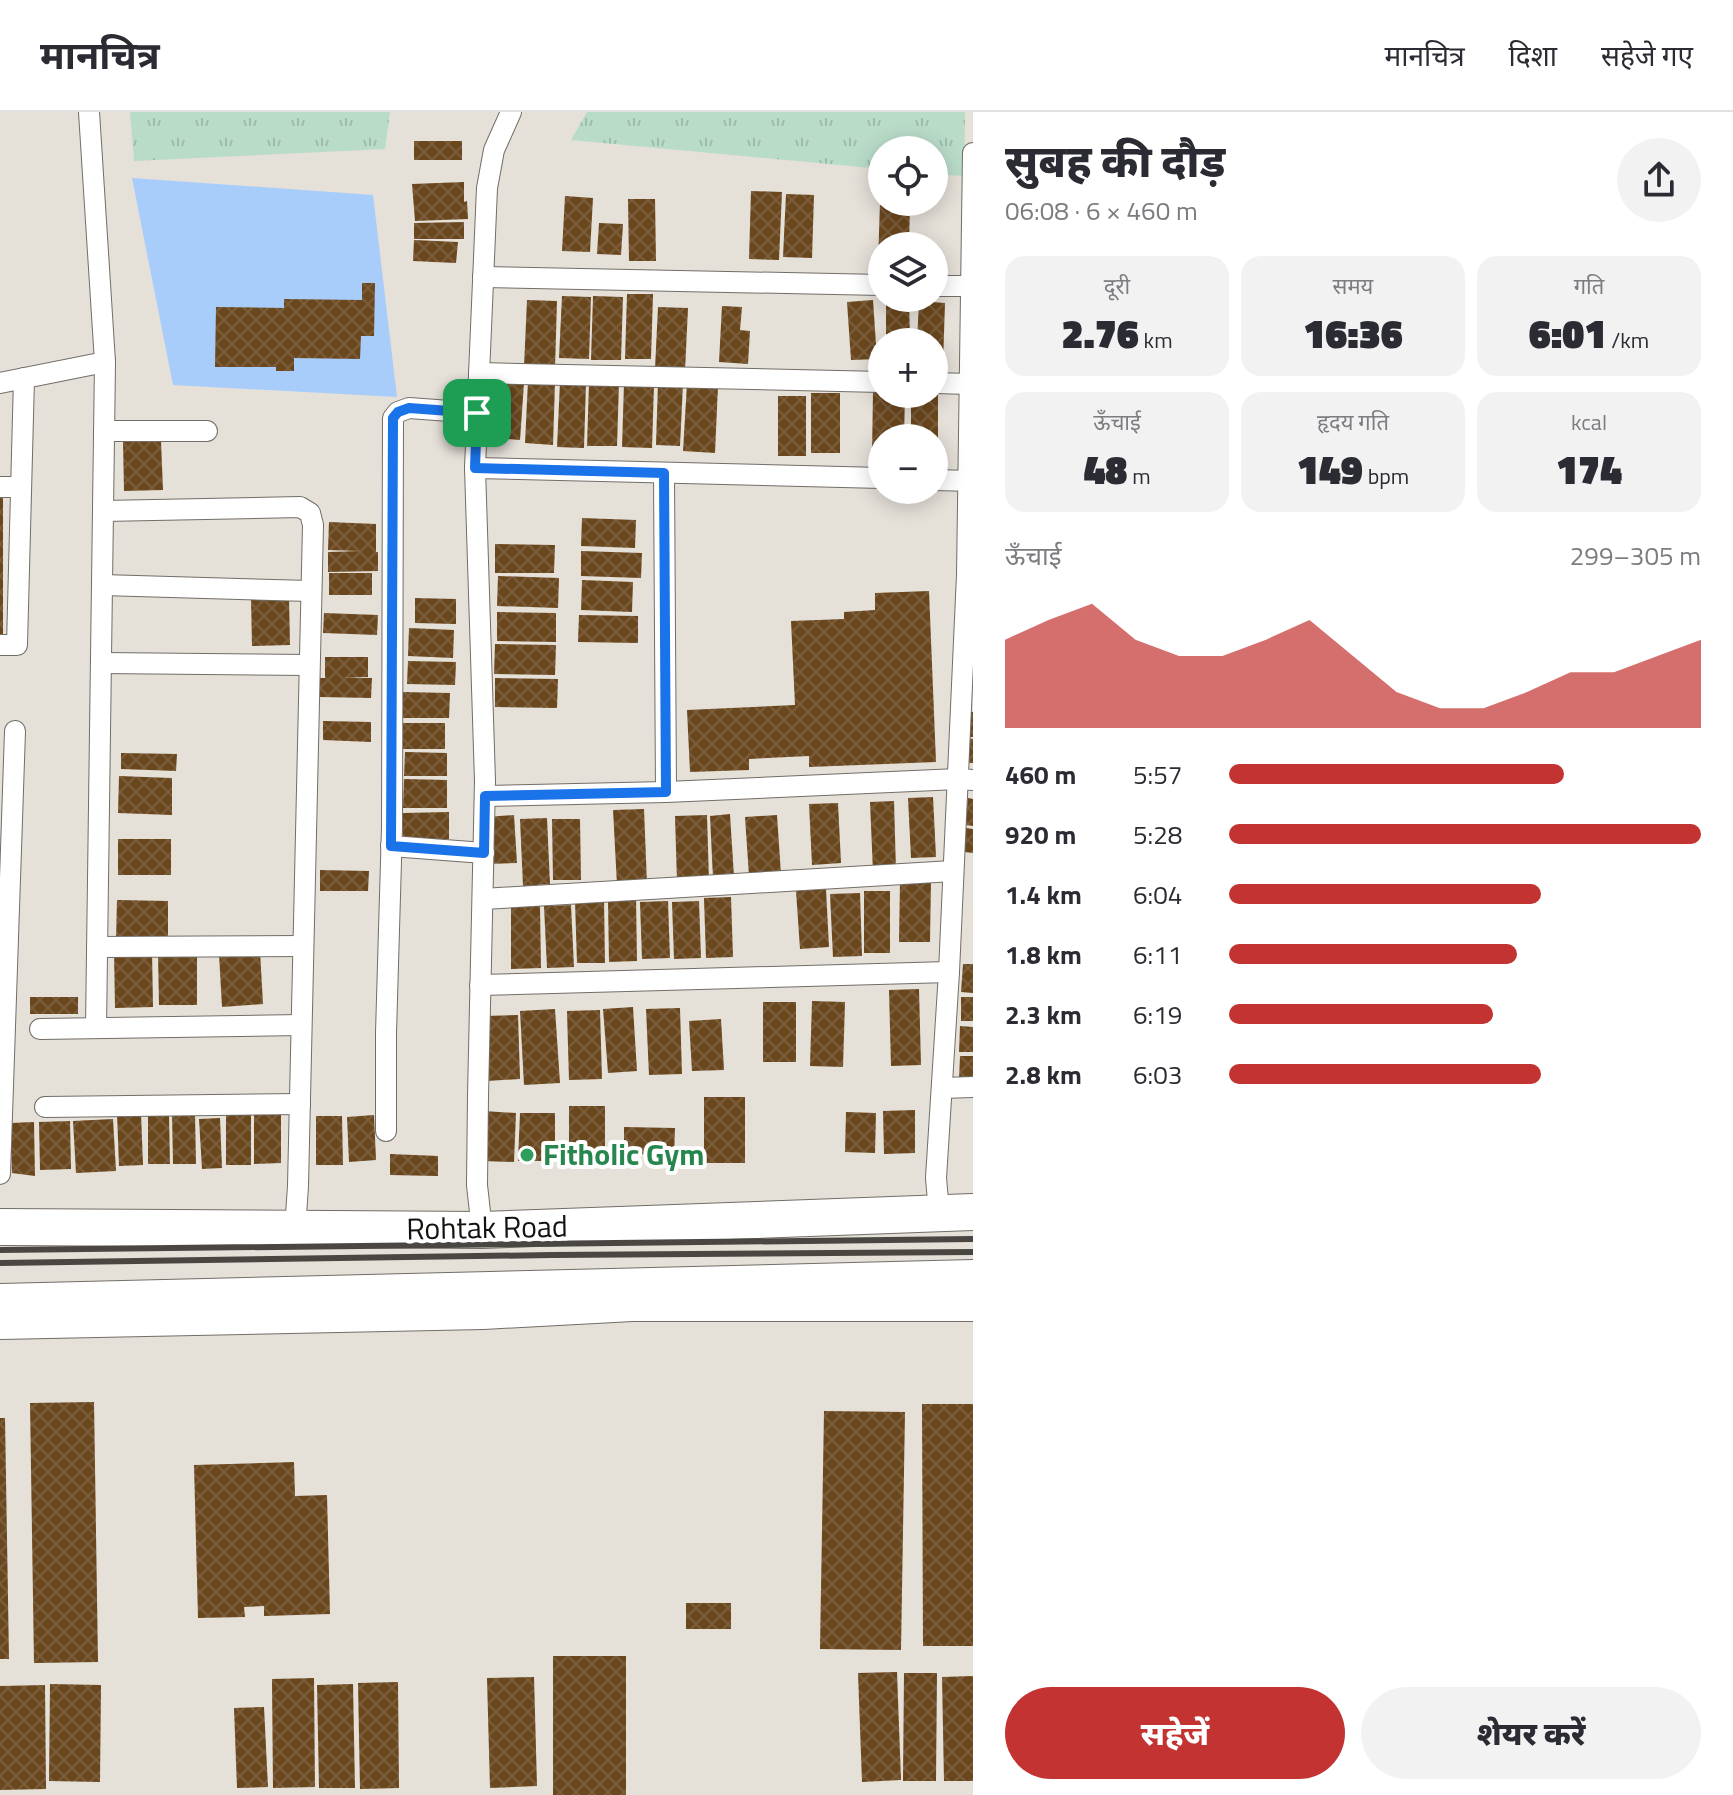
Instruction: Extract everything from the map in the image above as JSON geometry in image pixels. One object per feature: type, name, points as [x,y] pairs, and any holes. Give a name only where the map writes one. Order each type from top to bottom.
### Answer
[{"type":"highway","name":"Rohtak Road","points":[[0,1227],[482,1230],[956,1212]]},
{"type":"highway","name":"Rohtak Road","points":[[0,1302],[973,1278]]},
{"type":"street","points":[[89,112],[105,362],[96,1028]]},
{"type":"street","points":[[482,1230],[477,1185],[485,796],[475,468],[487,188],[494,150],[511,112]]},
{"type":"street","points":[[956,1212],[936,1178],[953,871],[965,780],[973,153]]},
{"type":"street","points":[[483,277],[868,285]]},
{"type":"street","points":[[948,286],[970,286]]},
{"type":"street","points":[[0,383],[105,362]]},
{"type":"street","points":[[479,373],[868,382]]},
{"type":"street","points":[[0,645],[17,645],[10,487],[24,378]]},
{"type":"street","points":[[948,383],[969,384]]},
{"type":"street","points":[[386,1131],[393,418],[398,412],[409,408],[477,413]]},
{"type":"street","points":[[104,431],[207,431]]},
{"type":"street","points":[[475,468],[868,478]]},
{"type":"street","points":[[664,473],[666,792]]},
{"type":"street","points":[[948,480],[970,481]]},
{"type":"street","points":[[103,511],[300,507],[310,513],[313,525],[295,1230]]},
{"type":"street","points":[[102,585],[310,591]]},
{"type":"street","points":[[101,663],[309,665]]},
{"type":"street","points":[[0,1174],[5,914],[15,731]]},
{"type":"street","points":[[485,796],[965,780]]},
{"type":"street","points":[[391,846],[484,853]]},
{"type":"street","points":[[483,899],[953,871]]},
{"type":"street","points":[[97,947],[303,946]]},
{"type":"street","points":[[480,985],[949,972]]},
{"type":"street","points":[[40,1029],[301,1025]]},
{"type":"street","points":[[942,1088],[973,1087]]},
{"type":"street","points":[[45,1107],[300,1104]]},
{"type":"street","points":[[0,1325],[483,1315],[632,1307],[973,1307]]},
{"type":"green space","points":[[130,112],[390,112],[385,149],[134,161]]},
{"type":"green space","points":[[587,112],[965,112],[964,176],[948,175],[948,136],[868,136],[868,168],[571,140]]},
{"type":"water","points":[[132,178],[373,195],[397,397],[173,385]]},
{"type":"building","points":[[414,141],[462,141],[462,160],[414,160]]},
{"type":"building","points":[[464,182],[468,219],[415,221],[412,184]]},
{"type":"building","points":[[751,191],[782,192],[779,260],[749,259]]},
{"type":"building","points":[[786,194],[814,195],[812,258],[783,257]]},
{"type":"building","points":[[565,196],[593,198],[590,252],[562,251]]},
{"type":"building","points":[[628,199],[655,199],[656,261],[629,261]]},
{"type":"building","points":[[880,216],[910,216],[909,232],[879,232]]},
{"type":"building","points":[[464,222],[464,239],[414,239],[414,223]]},
{"type":"building","points":[[599,223],[623,224],[621,255],[597,254]]},
{"type":"building","points":[[414,240],[458,242],[456,263],[413,261]]},
{"type":"building","points":[[362,283],[375,283],[374,336],[361,336],[360,359],[294,358],[294,371],[276,371],[276,367],[215,367],[216,307],[284,308],[284,299],[362,300]]},
{"type":"building","points":[[627,294],[653,294],[651,359],[625,359]]},
{"type":"building","points":[[562,296],[591,297],[589,359],[559,358]]},
{"type":"building","points":[[593,296],[623,297],[621,360],[591,360]]},
{"type":"building","points":[[527,300],[557,301],[555,368],[524,367]]},
{"type":"building","points":[[868,300],[868,312],[874,312],[875,328],[868,328],[868,359],[851,360],[847,302]]},
{"type":"building","points":[[722,306],[742,307],[740,330],[750,331],[748,364],[719,362]]},
{"type":"building","points":[[658,307],[688,308],[685,371],[655,369]]},
{"type":"building","points":[[886,312],[909,312],[910,328],[886,328]]},
{"type":"building","points":[[918,312],[945,312],[944,328],[918,328]]},
{"type":"building","points":[[528,381],[555,383],[553,445],[525,443]]},
{"type":"building","points":[[500,382],[524,383],[520,440],[497,438]]},
{"type":"building","points":[[560,382],[586,383],[584,448],[557,447]]},
{"type":"building","points":[[589,382],[619,383],[617,446],[587,446]]},
{"type":"building","points":[[624,383],[654,384],[652,448],[622,447]]},
{"type":"building","points":[[658,383],[683,384],[680,446],[656,445]]},
{"type":"building","points":[[687,384],[718,386],[715,453],[683,451]]},
{"type":"building","points":[[811,393],[840,393],[840,453],[811,453]]},
{"type":"building","points":[[778,396],[806,396],[806,456],[778,456]]},
{"type":"building","points":[[873,408],[905,408],[904,424],[872,424]]},
{"type":"building","points":[[911,408],[938,408],[938,424],[911,424]]},
{"type":"building","points":[[161,441],[163,490],[124,491],[123,442]]},
{"type":"building","points":[[0,490],[3,490],[3,638],[0,638]]},
{"type":"building","points":[[582,518],[636,520],[635,548],[581,546]]},
{"type":"building","points":[[329,522],[376,524],[378,571],[328,572],[328,552],[360,551],[328,550]]},
{"type":"building","points":[[495,544],[555,545],[554,573],[495,573]]},
{"type":"building","points":[[581,551],[642,553],[641,578],[581,576]]},
{"type":"building","points":[[329,573],[372,573],[372,595],[329,595]]},
{"type":"building","points":[[498,576],[559,578],[558,608],[497,606]]},
{"type":"building","points":[[582,580],[633,582],[632,612],[581,610]]},
{"type":"building","points":[[929,591],[936,762],[809,767],[809,756],[749,759],[749,770],[690,772],[687,710],[795,705],[791,621],[844,619],[844,612],[875,610],[875,593]]},
{"type":"building","points":[[289,597],[290,645],[252,646],[251,598]]},
{"type":"building","points":[[415,598],[456,599],[456,624],[415,623]]},
{"type":"building","points":[[497,612],[556,613],[556,642],[497,641]]},
{"type":"building","points":[[324,613],[378,615],[377,635],[323,633]]},
{"type":"building","points":[[579,615],[638,616],[638,643],[578,642]]},
{"type":"building","points":[[409,628],[454,630],[453,658],[408,656]]},
{"type":"building","points":[[495,644],[556,645],[555,675],[494,674]]},
{"type":"building","points":[[325,657],[368,657],[368,677],[343,678],[372,678],[371,698],[320,697],[320,678],[325,678]]},
{"type":"building","points":[[408,661],[456,662],[455,685],[407,684]]},
{"type":"building","points":[[495,678],[558,679],[557,708],[495,707]]},
{"type":"building","points":[[402,692],[450,693],[449,718],[401,718]]},
{"type":"building","points":[[967,712],[973,712],[973,737],[966,737]]},
{"type":"building","points":[[323,721],[371,722],[371,742],[323,740]]},
{"type":"building","points":[[397,723],[445,723],[445,749],[397,749]]},
{"type":"building","points":[[968,738],[973,739],[973,763],[968,763]]},
{"type":"building","points":[[405,752],[447,753],[447,776],[404,776]]},
{"type":"building","points":[[121,753],[177,754],[176,771],[121,769]]},
{"type":"building","points":[[119,776],[172,778],[172,815],[118,813]]},
{"type":"building","points":[[404,779],[447,780],[447,808],[403,808]]},
{"type":"building","points":[[933,797],[936,857],[911,858],[908,798]]},
{"type":"building","points":[[968,798],[973,799],[973,826],[965,825]]},
{"type":"building","points":[[894,801],[896,872],[873,872],[870,802]]},
{"type":"building","points":[[838,803],[841,863],[812,865],[809,804]]},
{"type":"building","points":[[644,809],[647,884],[617,885],[613,810]]},
{"type":"building","points":[[449,812],[449,839],[403,839],[403,813]]},
{"type":"building","points":[[730,814],[734,877],[713,878],[710,816]]},
{"type":"building","points":[[514,815],[517,863],[487,864],[485,817]]},
{"type":"building","points":[[707,815],[709,881],[677,882],[675,816]]},
{"type":"building","points":[[777,815],[781,874],[749,876],[745,817]]},
{"type":"building","points":[[547,818],[550,884],[523,886],[520,819]]},
{"type":"building","points":[[552,819],[580,819],[581,880],[553,880]]},
{"type":"building","points":[[966,828],[973,829],[973,853],[964,852]]},
{"type":"building","points":[[118,839],[171,839],[171,875],[118,875]]},
{"type":"building","points":[[320,870],[369,871],[368,891],[320,891]]},
{"type":"building","points":[[900,880],[931,880],[930,942],[899,942]]},
{"type":"building","points":[[826,889],[829,947],[800,949],[796,891]]},
{"type":"building","points":[[864,891],[890,891],[890,953],[864,953]]},
{"type":"building","points":[[860,893],[862,956],[833,957],[830,894]]},
{"type":"building","points":[[731,897],[733,957],[706,958],[704,898]]},
{"type":"building","points":[[636,898],[637,961],[609,962],[608,899]]},
{"type":"building","points":[[117,900],[168,901],[168,940],[116,940]]},
{"type":"building","points":[[604,900],[605,963],[577,963],[575,901]]},
{"type":"building","points":[[668,901],[670,958],[642,959],[640,902]]},
{"type":"building","points":[[699,901],[701,958],[674,959],[672,902]]},
{"type":"building","points":[[571,905],[574,967],[547,968],[544,906]]},
{"type":"building","points":[[511,906],[540,906],[541,968],[511,969]]},
{"type":"building","points":[[152,950],[153,1007],[115,1008],[114,951]]},
{"type":"building","points":[[260,951],[263,1004],[222,1007],[219,954]]},
{"type":"building","points":[[158,954],[197,954],[197,1005],[159,1005]]},
{"type":"building","points":[[963,964],[973,964],[973,993],[961,992]]},
{"type":"building","points":[[919,989],[921,1065],[891,1066],[889,990]]},
{"type":"building","points":[[30,997],[78,997],[78,1014],[30,1014]]},
{"type":"building","points":[[961,997],[973,997],[973,1021],[961,1021]]},
{"type":"building","points":[[812,1001],[845,1002],[843,1067],[810,1066]]},
{"type":"building","points":[[763,1002],[796,1002],[796,1062],[763,1062]]},
{"type":"building","points":[[633,1007],[637,1071],[608,1073],[603,1009]]},
{"type":"building","points":[[680,1008],[682,1074],[649,1075],[646,1009]]},
{"type":"building","points":[[555,1009],[560,1083],[524,1085],[520,1011]]},
{"type":"building","points":[[600,1010],[602,1079],[569,1080],[567,1011]]},
{"type":"building","points":[[518,1015],[520,1079],[487,1081],[485,1016]]},
{"type":"building","points":[[721,1019],[724,1070],[692,1071],[689,1021]]},
{"type":"building","points":[[960,1026],[973,1027],[973,1052],[959,1052]]},
{"type":"building","points":[[960,1056],[973,1056],[973,1079],[959,1079]]},
{"type":"building","points":[[704,1097],[745,1097],[745,1163],[704,1163]]},
{"type":"building","points":[[569,1106],[605,1106],[605,1160],[569,1161]]},
{"type":"building","points":[[915,1110],[915,1153],[884,1154],[883,1111]]},
{"type":"building","points":[[484,1111],[516,1113],[514,1162],[482,1161]]},
{"type":"building","points":[[846,1112],[876,1113],[875,1153],[845,1152]]},
{"type":"building","points":[[117,1113],[141,1113],[143,1165],[119,1166]]},
{"type":"building","points":[[520,1113],[555,1113],[555,1161],[518,1161]]},
{"type":"building","points":[[172,1114],[195,1114],[196,1164],[173,1164]]},
{"type":"building","points":[[226,1114],[251,1114],[251,1165],[226,1165]]},
{"type":"building","points":[[254,1114],[281,1114],[281,1163],[254,1164]]},
{"type":"building","points":[[148,1115],[169,1115],[170,1164],[148,1164]]},
{"type":"building","points":[[374,1115],[376,1160],[349,1162],[347,1117]]},
{"type":"building","points":[[316,1116],[342,1116],[343,1165],[316,1165]]},
{"type":"building","points":[[220,1118],[222,1168],[202,1169],[199,1119]]},
{"type":"building","points":[[113,1119],[116,1171],[76,1173],[73,1121]]},
{"type":"building","points":[[70,1121],[71,1169],[40,1170],[39,1122]]},
{"type":"building","points":[[34,1122],[35,1176],[12,1173],[10,1123]]},
{"type":"building","points":[[624,1127],[675,1128],[674,1155],[624,1154]]},
{"type":"building","points":[[390,1154],[438,1156],[438,1176],[390,1175]]},
{"type":"building","points":[[94,1402],[98,1662],[34,1663],[30,1403]]},
{"type":"building","points":[[922,1404],[973,1404],[973,1646],[923,1646]]},
{"type":"building","points":[[824,1411],[905,1412],[901,1650],[820,1649]]},
{"type":"building","points":[[0,1418],[5,1418],[9,1659],[0,1659]]},
{"type":"building","points":[[294,1462],[295,1496],[327,1495],[330,1614],[264,1616],[264,1606],[244,1607],[245,1617],[198,1618],[194,1465]]},
{"type":"building","points":[[686,1603],[731,1603],[731,1629],[686,1629]]},
{"type":"building","points":[[553,1656],[626,1656],[626,1795],[553,1795]]},
{"type":"building","points":[[897,1672],[901,1780],[862,1782],[858,1673]]},
{"type":"building","points":[[904,1673],[937,1673],[936,1781],[903,1781]]},
{"type":"building","points":[[973,1676],[973,1781],[944,1781],[942,1677]]},
{"type":"building","points":[[534,1677],[537,1786],[490,1788],[487,1678]]},
{"type":"building","points":[[314,1678],[315,1787],[273,1788],[272,1679]]},
{"type":"building","points":[[398,1682],[399,1788],[360,1789],[358,1683]]},
{"type":"building","points":[[50,1684],[101,1685],[100,1782],[49,1781]]},
{"type":"building","points":[[353,1684],[355,1788],[319,1788],[317,1685]]},
{"type":"building","points":[[45,1685],[46,1789],[0,1790],[0,1686]]},
{"type":"building","points":[[264,1707],[268,1787],[237,1788],[234,1708]]},
{"type":"railway","points":[[0,1250],[973,1239]]},
{"type":"railway","points":[[0,1263],[973,1252]]},
{"type":"place","name":"Fitholic Gym","points":[[527,1155]]},
{"type":"route","points":[[409,408],[477,413],[475,468],[664,473],[666,792],[485,796],[484,853],[391,846],[393,418],[398,412],[409,408]]}]
